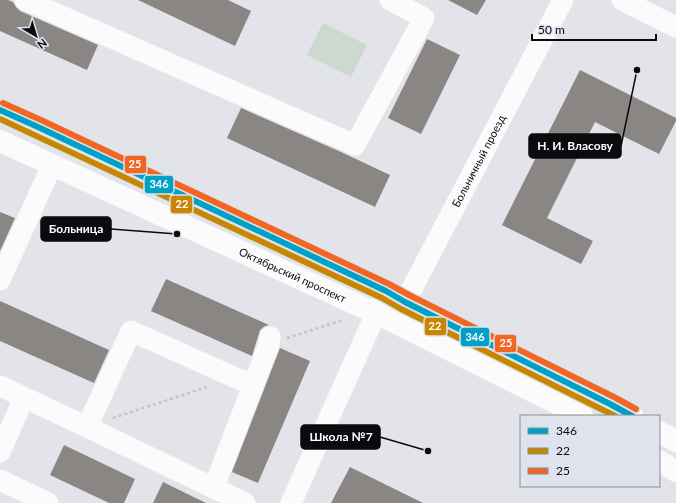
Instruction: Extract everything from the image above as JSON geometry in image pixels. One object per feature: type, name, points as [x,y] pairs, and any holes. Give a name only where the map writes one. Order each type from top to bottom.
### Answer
[{"type":"main road","points":[[0,110],[386,291],[405,302],[630,415]]},
{"type":"main road","name":"Октябрьский проспект","points":[[0,141],[396,323],[580,415]]},
{"type":"main road","points":[[660,433],[676,441]]},
{"type":"main road","points":[[660,462],[676,471]]},
{"type":"street","points":[[25,0],[355,144],[424,18],[390,0]]},
{"type":"street","name":"Больничный проезд","points":[[396,323],[405,302],[563,0]]},
{"type":"street","points":[[622,0],[676,27]]},
{"type":"street","points":[[0,280],[48,174],[50,164]]},
{"type":"street","points":[[291,503],[386,291]]},
{"type":"street","points":[[87,427],[131,331],[245,381]]},
{"type":"street","points":[[214,487],[245,381],[270,340]]},
{"type":"street","points":[[0,386],[214,487],[244,503]]},
{"type":"street","points":[[0,452],[24,398]]},
{"type":"street","points":[[0,480],[48,503]]},
{"type":"path","points":[[270,340],[346,319]]},
{"type":"path","points":[[87,427],[245,381]]},
{"type":"shaded area","points":[[323,23],[367,45],[351,77],[307,55]]},
{"type":"building","points":[[0,0],[8,0],[13,2],[20,11],[98,45],[87,70],[0,31]]},
{"type":"building","points":[[138,0],[228,0],[251,11],[235,46]]},
{"type":"building","points":[[448,0],[486,0],[477,15]]},
{"type":"building","points":[[427,39],[460,55],[421,134],[388,118]]},
{"type":"building","points":[[580,70],[676,118],[676,121],[659,154],[595,122],[547,218],[593,241],[581,264],[502,225]]},
{"type":"building","points":[[241,108],[390,175],[375,207],[227,138]]},
{"type":"building","points":[[0,212],[15,218],[0,251]]},
{"type":"building","points":[[166,279],[269,325],[260,330],[252,356],[151,311]]},
{"type":"building","points":[[0,301],[109,350],[94,383],[0,341]]},
{"type":"building","points":[[280,348],[310,361],[258,483],[232,472]]},
{"type":"building","points":[[64,445],[135,479],[124,503],[109,503],[50,475]]},
{"type":"building","points":[[350,467],[423,503],[331,503]]},
{"type":"building","points":[[163,482],[206,503],[153,503]]},
{"type":"transit line","name":"25","points":[[3,103],[389,284],[636,409]]},
{"type":"transit line","name":"346","points":[[0,110],[386,291],[405,302],[630,415]]},
{"type":"transit line","name":"22","points":[[0,119],[382,298],[401,309],[613,415]]},
{"type":"place","name":"Н. И. Власову","points":[[637,70]]},
{"type":"place","name":"Больница","points":[[177,234]]},
{"type":"place","name":"Школа №7","points":[[428,451]]}]
